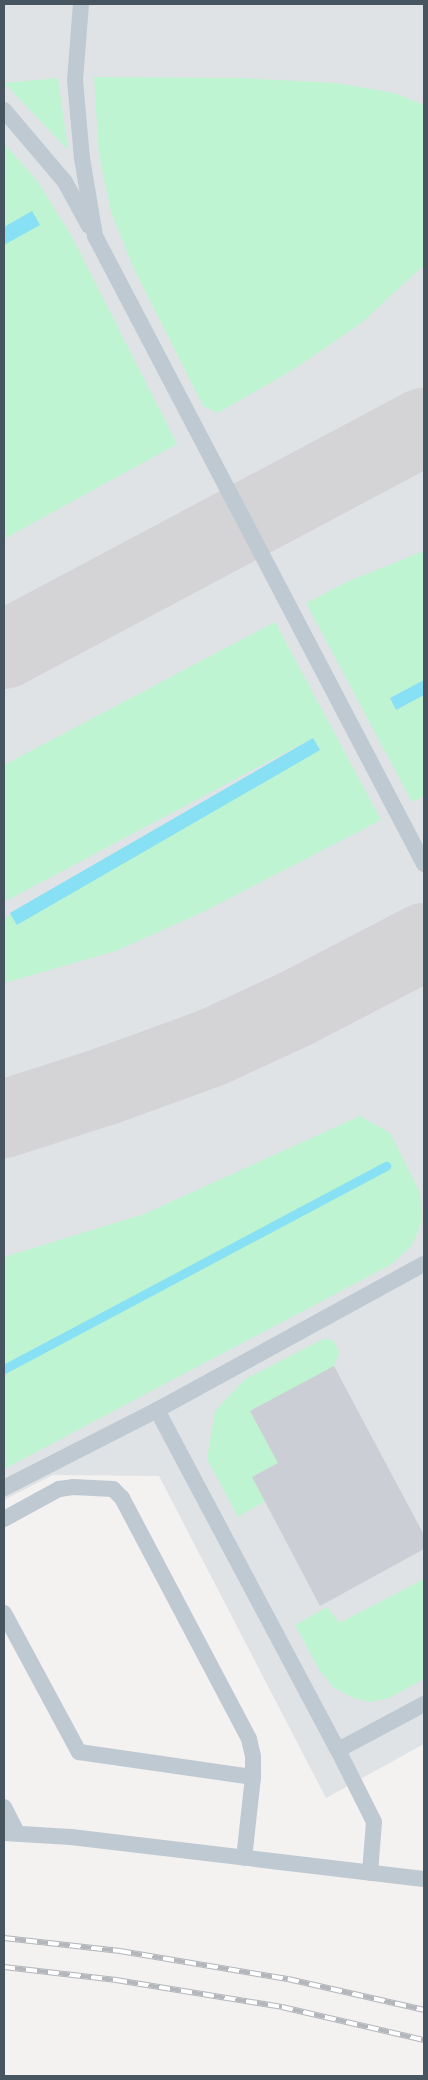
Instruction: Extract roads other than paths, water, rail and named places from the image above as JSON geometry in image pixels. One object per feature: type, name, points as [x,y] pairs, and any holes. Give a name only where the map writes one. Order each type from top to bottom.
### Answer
[{"type":"lane","points":[[81,4],[76,80],[82,158],[95,236]]},
{"type":"lane","points":[[4,110],[65,182],[424,864]]},
{"type":"lane","points":[[4,1488],[157,1410],[424,1264]]},
{"type":"lane","points":[[157,1410],[338,1750],[374,1822],[370,1873]]},
{"type":"lane","points":[[4,1519],[59,1489],[105,1488],[118,1493],[249,1739],[253,1756],[253,1777],[244,1858]]},
{"type":"lane","points":[[4,1613],[79,1752],[253,1777]]},
{"type":"lane","points":[[338,1750],[424,1704]]},
{"type":"lane","points":[[4,1808],[10,1833],[424,1879]]},
{"type":"water","points":[[32,211],[40,225],[4,245],[4,227]]},
{"type":"water","points":[[424,680],[424,695],[396,710],[390,698]]},
{"type":"water","points":[[313,738],[320,750],[17,925],[10,913]]},
{"type":"waterway","points":[[4,1369],[386,1166]]},
{"type":"railway","points":[[4,1938],[120,1951],[288,1979],[424,2010]]},
{"type":"railway","points":[[4,1967],[116,1980],[282,2007],[424,2040]]}]
